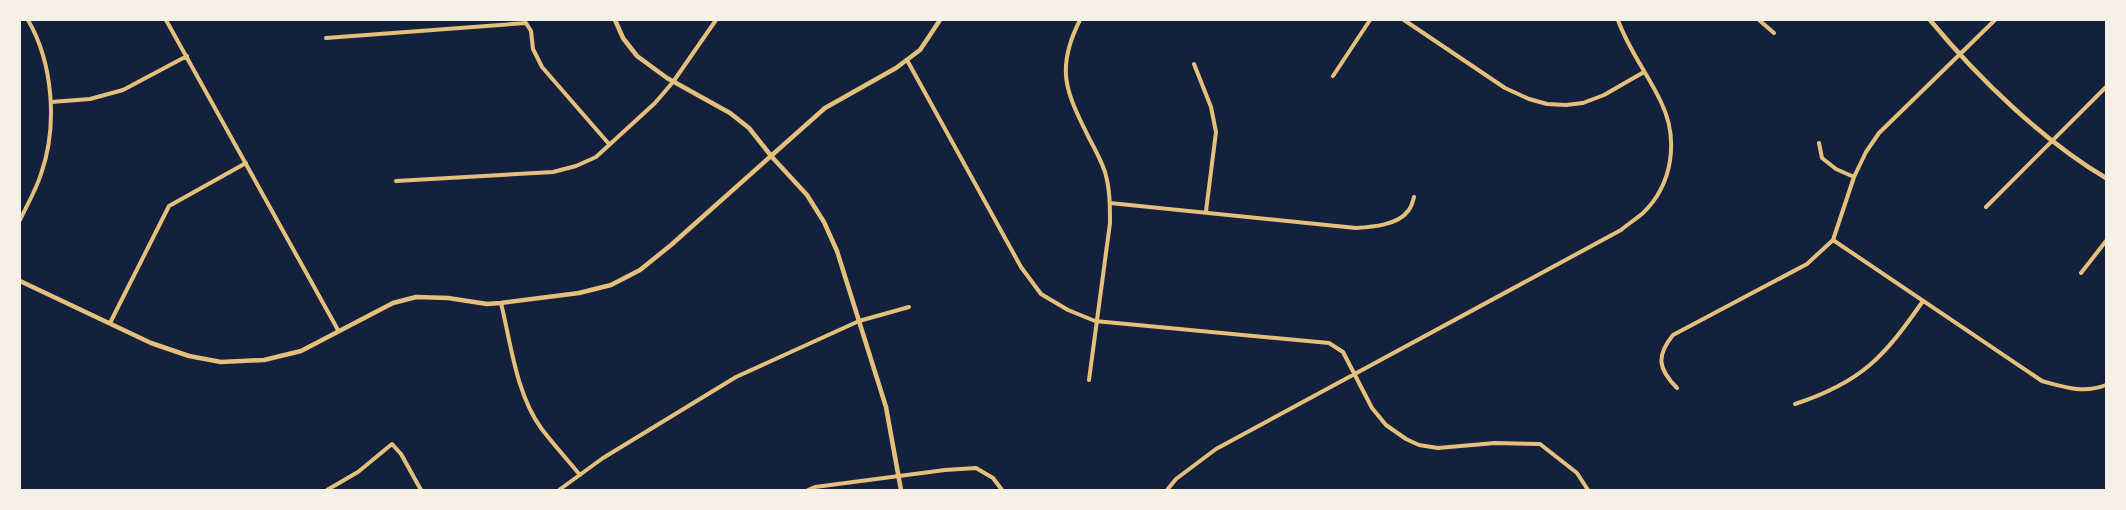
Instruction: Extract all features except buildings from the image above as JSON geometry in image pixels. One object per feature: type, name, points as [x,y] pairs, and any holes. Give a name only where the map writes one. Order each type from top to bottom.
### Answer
[{"type":"street","points":[[20,220],[41,174],[49,142],[51,102],[43,54],[28,20]]},
{"type":"street","points":[[166,20],[338,330]]},
{"type":"street","points":[[615,20],[623,38],[637,56],[673,82],[730,113],[749,128],[807,195],[824,222],[837,251],[886,407],[901,490]]},
{"type":"street","points":[[396,182],[553,172],[576,166],[596,157],[655,103],[673,82],[716,20]]},
{"type":"street","points":[[20,282],[151,344],[189,356],[221,362],[264,360],[301,351],[393,303],[417,297],[448,298],[487,304],[579,293],[611,285],[640,270],[671,245],[825,108],[858,91],[920,50],[940,20]]},
{"type":"street","points":[[1080,20],[1066,54],[1067,82],[1071,102],[1101,160],[1106,174],[1110,202],[1110,223],[1095,321],[1089,380]]},
{"type":"street","points":[[1334,76],[1370,20]]},
{"type":"street","points":[[1404,20],[1505,88],[1547,104],[1566,105],[1584,102],[1604,95],[1644,72]]},
{"type":"street","points":[[1167,490],[1176,479],[1216,449],[1620,230],[1643,213],[1661,190],[1671,162],[1671,134],[1667,114],[1661,100],[1624,35],[1618,20]]},
{"type":"street","points":[[1759,20],[1774,33]]},
{"type":"street","points":[[1930,20],[1995,89],[2052,142],[2106,178]]},
{"type":"street","points":[[1677,388],[1667,378],[1660,361],[1664,347],[1673,335],[1807,264],[1833,240],[1854,177],[1866,152],[1879,133],[1995,20]]},
{"type":"street","points":[[326,38],[526,23],[531,31],[533,49],[542,67],[609,144]]},
{"type":"street","points":[[51,102],[90,99],[123,90],[187,56]]},
{"type":"street","points":[[907,60],[1028,276],[1041,294],[1068,310],[1095,321],[1329,343],[1343,352],[1372,408],[1386,426],[1406,439],[1419,445],[1438,448],[1496,443],[1540,444],[1577,473],[1588,490]]},
{"type":"street","points":[[1194,64],[1211,107],[1216,132],[1206,211]]},
{"type":"street","points":[[1986,207],[2106,87]]},
{"type":"street","points":[[1819,143],[1822,158],[1836,169],[1854,177]]},
{"type":"street","points":[[110,323],[169,206],[246,163]]},
{"type":"street","points":[[1110,202],[1356,228],[1382,226],[1397,219],[1408,212],[1414,197]]},
{"type":"street","points":[[1833,240],[2042,381],[2079,390],[2098,389],[2106,385]]},
{"type":"street","points":[[2080,273],[2106,241]]},
{"type":"street","points":[[1795,404],[1825,394],[1847,383],[1870,367],[1907,324],[1923,301]]},
{"type":"street","points":[[501,303],[517,371],[526,398],[540,427],[580,475]]},
{"type":"street","points":[[560,490],[603,458],[736,377],[859,321],[909,307]]},
{"type":"street","points":[[327,490],[358,472],[392,444],[401,454],[421,490]]},
{"type":"street","points":[[808,490],[815,487],[976,468],[993,478],[1002,490]]}]
